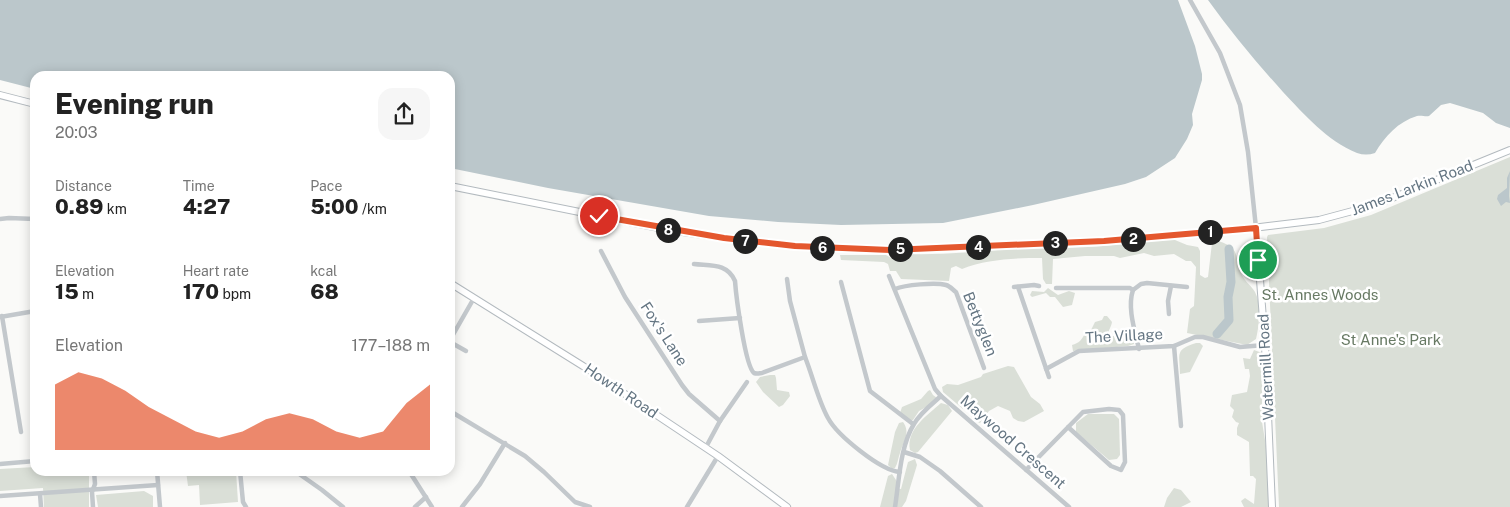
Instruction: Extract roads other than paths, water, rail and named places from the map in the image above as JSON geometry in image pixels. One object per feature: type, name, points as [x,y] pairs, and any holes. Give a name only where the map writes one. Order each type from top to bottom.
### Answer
[{"type":"main road","points":[[0,95],[30,103]]},
{"type":"main road","name":"James Larkin Road","points":[[455,187],[668,230],[795,246],[890,250],[1104,241],[1256,228],[1319,220],[1360,210],[1510,150]]},
{"type":"main road","name":"Watermill Road","points":[[1256,228],[1265,345],[1272,507]]},
{"type":"main road","name":"Howth Road","points":[[455,286],[583,366],[718,456],[786,507]]},
{"type":"street","points":[[1190,0],[1220,54],[1240,105],[1248,152],[1256,228]]},
{"type":"street","points":[[0,219],[30,219]]},
{"type":"street","name":"Fox's Lane","points":[[601,252],[626,297],[682,385],[689,394],[720,421]]},
{"type":"street","points":[[694,264],[722,267],[732,274],[735,281],[747,355],[751,369],[754,372],[762,373],[806,357]]},
{"type":"street","points":[[890,276],[935,389],[941,396],[913,424],[907,437],[896,507]]},
{"type":"street","points":[[787,279],[790,301],[806,357],[827,417],[834,427],[882,466],[900,472]]},
{"type":"street","points":[[841,282],[870,391],[913,424]]},
{"type":"street","points":[[1140,349],[1133,323],[1132,290],[1141,284],[1147,283],[1187,287]]},
{"type":"street","points":[[1039,286],[1034,284],[1016,287],[1049,377]]},
{"type":"street","name":"Bettyglen","points":[[894,289],[904,286],[946,285],[956,292],[984,368]]},
{"type":"street","points":[[1169,314],[1168,301],[1171,286]]},
{"type":"street","points":[[1056,288],[1130,288],[1132,290]]},
{"type":"street","points":[[455,332],[474,298]]},
{"type":"street","points":[[21,432],[1,316],[30,312]]},
{"type":"street","points":[[699,321],[740,318]]},
{"type":"street","name":"The Village","points":[[1046,369],[1079,351],[1174,346],[1195,337],[1203,337],[1240,347],[1265,345]]},
{"type":"street","points":[[455,344],[466,351]]},
{"type":"street","points":[[1174,346],[1181,426]]},
{"type":"street","points":[[706,448],[720,421],[747,382]]},
{"type":"street","name":"Maywood Crescent","points":[[941,396],[1069,507]]},
{"type":"street","points":[[1026,470],[1068,427],[1083,412],[1119,410],[1123,415],[1125,462],[1123,468],[1121,470],[1111,466],[1068,427]]},
{"type":"street","points":[[455,414],[525,456],[544,472],[573,505],[590,507]]},
{"type":"street","points":[[462,507],[480,484],[505,443]]},
{"type":"street","points":[[904,452],[920,457],[980,507]]},
{"type":"street","points":[[687,507],[718,456]]},
{"type":"street","points":[[0,464],[30,462]]},
{"type":"street","points":[[93,507],[92,492],[95,484],[94,476]]},
{"type":"street","points":[[157,476],[160,507]]},
{"type":"street","points":[[240,476],[243,502],[246,507]]},
{"type":"street","points":[[302,476],[343,507]]},
{"type":"street","points":[[412,476],[432,507]]},
{"type":"street","points":[[0,496],[158,484]]},
{"type":"street","points":[[40,494],[41,507]]},
{"type":"street","points":[[415,507],[426,497]]},
{"type":"waterway","points":[[1217,334],[1229,320],[1228,297],[1231,282],[1229,249]]},
{"type":"park label","name":"St. Annes Woods","points":[[1320,295]]},
{"type":"park label","name":"St Anne's Park","points":[[1391,340]]}]
